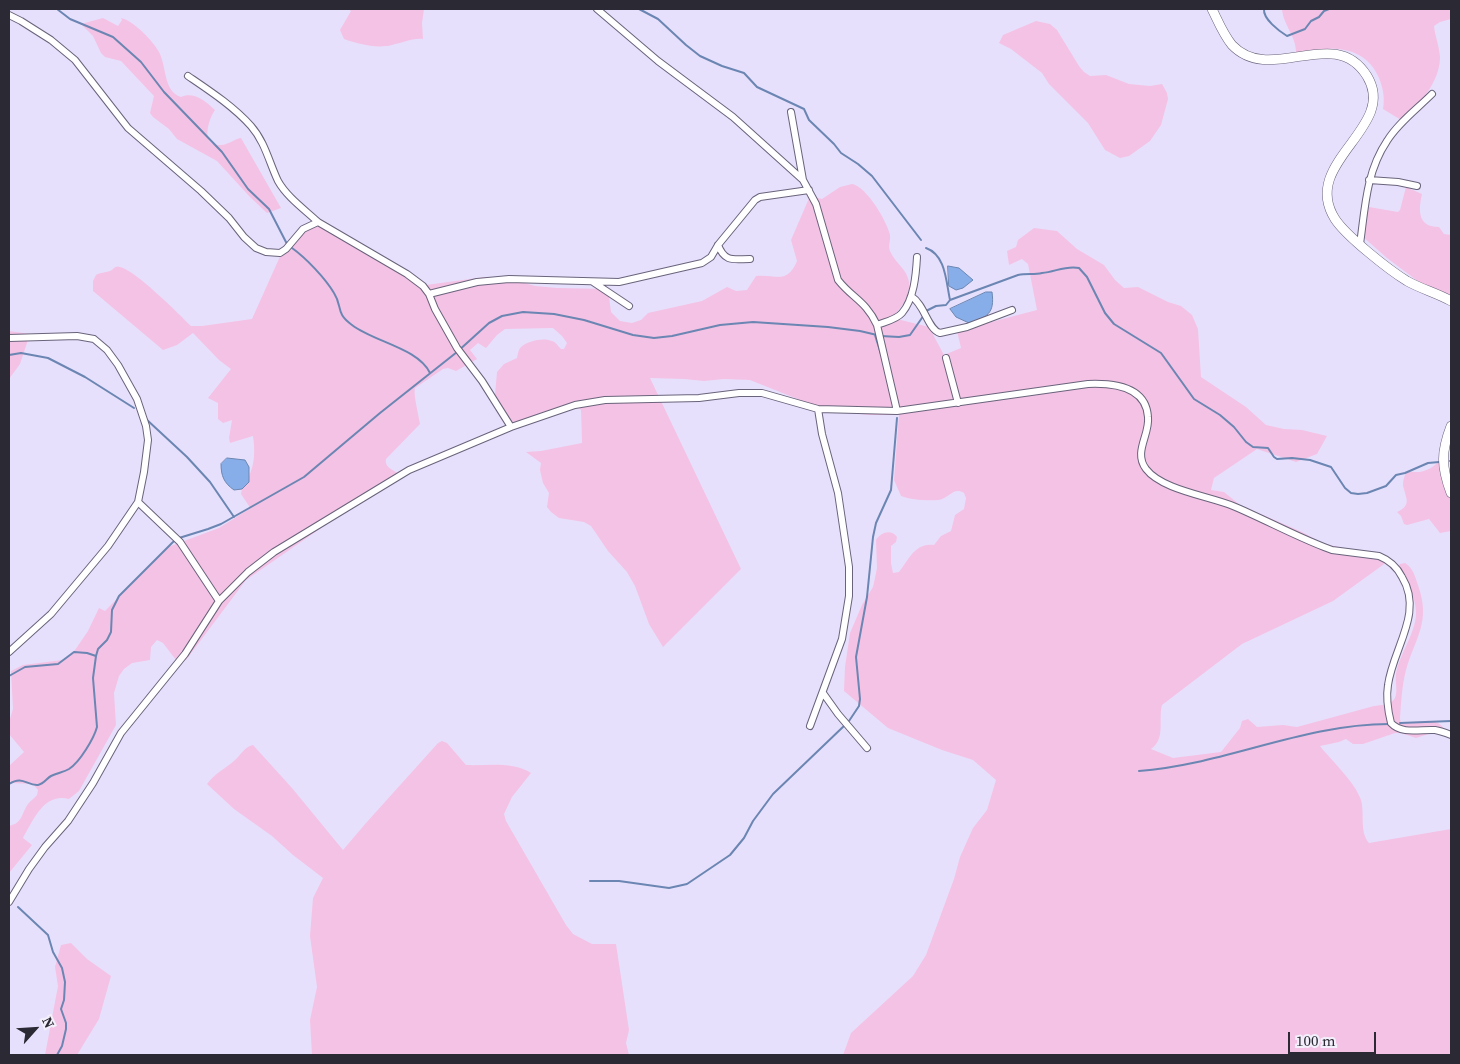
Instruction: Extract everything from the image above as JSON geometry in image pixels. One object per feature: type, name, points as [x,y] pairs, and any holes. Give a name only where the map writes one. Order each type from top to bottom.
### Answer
[{"type":"main road","points":[[1212,9],[1223,32],[1233,46],[1244,54],[1269,61],[1327,52],[1344,56],[1359,66],[1368,78],[1373,95],[1370,112],[1362,128],[1338,160],[1329,179],[1326,194],[1328,205],[1335,220],[1360,244],[1406,281],[1451,301]]},
{"type":"main road","points":[[1451,426],[1443,464],[1451,493]]},
{"type":"street","points":[[598,9],[658,61],[733,117],[803,180],[816,204],[838,280],[846,290],[864,304],[878,328],[897,411]]},
{"type":"street","points":[[9,15],[21,20],[52,40],[75,60],[128,128],[201,191],[256,248],[266,252],[280,253],[286,249],[303,229],[318,222]]},
{"type":"street","points":[[188,76],[231,107],[252,126],[263,143],[279,183],[290,197],[318,222],[417,280],[429,294],[435,309],[457,348],[482,381],[511,427]]},
{"type":"street","points":[[1360,244],[1369,180],[1376,160],[1387,140],[1432,94]]},
{"type":"street","points":[[791,112],[803,180]]},
{"type":"street","points":[[1369,180],[1398,182],[1418,186]]},
{"type":"street","points":[[429,294],[476,282],[509,280],[619,282],[702,263],[711,257],[718,245],[755,200],[760,197],[810,190]]},
{"type":"street","points":[[718,245],[721,253],[730,259],[750,259]]},
{"type":"street","points":[[878,328],[901,314],[911,296],[917,257]]},
{"type":"street","points":[[592,281],[629,306]]},
{"type":"street","points":[[911,296],[917,300],[934,329],[940,333],[967,327],[1012,310]]},
{"type":"street","points":[[9,338],[77,336],[94,339],[107,350],[118,365],[137,399],[146,426],[148,440],[138,502],[108,546],[52,614],[9,652]]},
{"type":"street","points":[[946,358],[958,403]]},
{"type":"street","points":[[9,902],[40,854],[68,821],[93,783],[121,733],[186,654],[219,601],[248,572],[274,552],[409,470],[511,427],[575,405],[605,400],[698,398],[739,393],[762,394],[818,408],[897,411],[1088,384],[1107,383],[1123,386],[1136,395],[1145,405],[1148,417],[1141,449],[1141,459],[1146,469],[1156,478],[1168,484],[1233,506],[1332,550],[1363,553],[1386,559],[1401,575],[1409,592],[1410,604],[1409,618],[1390,671],[1387,686],[1391,723],[1398,728],[1407,730],[1436,730],[1451,735]]},
{"type":"street","points":[[810,726],[842,639],[849,596],[849,567],[838,493],[822,434],[818,408]]},
{"type":"street","points":[[138,502],[180,542],[219,601]]},
{"type":"street","points":[[823,693],[867,748]]},
{"type":"shaded area","points":[[348,9],[424,9],[422,23],[423,39],[415,39],[392,45],[374,46],[344,39],[340,30],[351,11]]},
{"type":"shaded area","points":[[1282,9],[1451,9],[1451,19],[1434,26],[1440,57],[1439,66],[1428,92],[1406,123],[1383,109],[1382,86],[1372,67],[1364,58],[1344,50],[1332,49],[1320,49],[1296,54],[1296,48]]},
{"type":"shaded area","points":[[103,18],[118,26],[122,20],[121,18],[126,20],[148,37],[162,58],[171,90],[181,97],[186,95],[195,96],[208,103],[215,110],[208,126],[210,142],[224,145],[241,138],[281,208],[267,213],[217,161],[177,139],[169,129],[153,117],[150,113],[154,96],[121,61],[105,57],[93,36],[81,24]]},
{"type":"shaded area","points":[[1036,21],[1050,24],[1057,30],[1079,66],[1090,76],[1106,75],[1129,84],[1150,86],[1162,84],[1168,99],[1161,125],[1150,141],[1129,156],[1120,158],[1105,150],[1088,123],[1049,84],[1042,73],[1011,49],[999,43],[1003,35]]},
{"type":"shaded area","points":[[852,184],[858,186],[869,197],[880,213],[890,235],[890,251],[908,277],[909,291],[904,303],[896,313],[897,319],[929,327],[944,355],[961,348],[957,331],[1037,310],[1028,264],[1022,259],[1009,265],[1007,251],[1016,247],[1018,240],[1034,228],[1057,231],[1077,249],[1104,265],[1115,280],[1124,288],[1138,287],[1168,302],[1181,306],[1192,315],[1198,329],[1201,377],[1246,407],[1266,425],[1327,436],[1317,454],[1296,462],[1257,449],[1214,478],[1211,490],[1224,492],[1240,505],[1302,532],[1324,544],[1388,557],[1387,562],[1333,601],[1242,644],[1162,705],[1160,734],[1156,745],[1151,749],[1173,758],[1221,752],[1240,728],[1242,721],[1248,719],[1257,727],[1283,725],[1297,727],[1391,702],[1396,695],[1396,677],[1400,659],[1413,630],[1416,615],[1413,596],[1397,568],[1400,564],[1405,563],[1410,567],[1415,575],[1422,598],[1423,619],[1405,676],[1400,719],[1401,723],[1435,722],[1444,729],[1416,738],[1395,733],[1363,744],[1353,744],[1346,739],[1320,746],[1349,779],[1358,793],[1362,805],[1364,833],[1369,843],[1451,829],[1451,1055],[843,1055],[851,1033],[913,976],[926,955],[954,879],[960,857],[973,828],[987,810],[996,780],[973,760],[942,750],[888,728],[844,691],[850,633],[862,605],[873,587],[875,578],[877,568],[876,540],[886,532],[892,533],[897,537],[896,542],[891,546],[891,563],[893,573],[899,572],[917,549],[922,546],[934,545],[941,536],[951,531],[955,515],[964,509],[966,498],[964,493],[960,491],[938,500],[920,500],[901,496],[894,480],[899,415],[869,415],[825,410],[750,380],[724,379],[704,381],[650,378],[741,569],[663,647],[649,624],[635,586],[627,572],[608,551],[591,526],[584,522],[559,518],[547,507],[549,493],[543,483],[540,470],[541,463],[526,452],[582,443],[581,410],[578,407],[574,408],[516,429],[495,395],[497,372],[504,364],[517,358],[519,349],[527,343],[545,339],[556,343],[561,349],[564,349],[567,343],[553,328],[505,329],[486,348],[478,343],[470,350],[477,359],[456,371],[448,368],[443,369],[415,388],[415,400],[420,424],[386,459],[386,464],[399,474],[246,580],[186,660],[176,660],[163,643],[157,640],[151,647],[150,660],[132,663],[124,669],[119,676],[114,693],[116,725],[79,791],[69,799],[60,798],[53,800],[41,809],[23,838],[32,845],[9,873],[9,826],[17,823],[28,804],[37,795],[38,790],[33,784],[12,783],[9,780],[9,766],[24,752],[9,734],[9,722],[13,709],[11,671],[23,665],[63,660],[75,650],[88,631],[99,608],[105,611],[168,547],[219,528],[249,509],[241,494],[252,467],[253,436],[230,443],[232,420],[223,423],[218,419],[218,403],[208,398],[231,369],[219,360],[193,333],[177,345],[163,350],[93,291],[93,281],[96,275],[110,271],[117,266],[127,270],[157,293],[191,326],[252,319],[282,252],[298,235],[316,225],[351,241],[421,284],[426,285],[485,277],[503,277],[535,286],[608,289],[611,312],[620,321],[632,323],[641,320],[648,313],[702,301],[727,287],[736,291],[747,290],[756,276],[785,276],[797,261],[791,240],[810,196],[822,199],[840,187]]},
{"type":"shaded area","points":[[1406,187],[1422,194],[1420,212],[1423,221],[1432,226],[1439,227],[1444,234],[1451,235],[1451,296],[1419,282],[1362,236],[1369,207],[1398,212]]},
{"type":"shaded area","points":[[9,331],[30,334],[20,364],[9,379]]},
{"type":"shaded area","points":[[1445,457],[1451,491],[1451,531],[1440,533],[1429,519],[1407,525],[1404,524],[1397,512],[1405,507],[1407,500],[1403,485],[1406,473],[1427,470]]},
{"type":"shaded area","points":[[442,741],[447,743],[466,765],[508,765],[531,773],[512,797],[504,814],[506,821],[573,934],[592,944],[616,944],[629,1030],[626,1043],[629,1055],[312,1055],[310,1020],[317,987],[310,936],[313,898],[323,878],[272,836],[234,809],[207,784],[245,749],[253,745],[292,788],[343,850],[438,743]]},
{"type":"shaded area","points":[[71,943],[87,959],[111,976],[99,1019],[77,1055],[45,1055],[58,986],[55,967],[61,945]]},
{"type":"water","points":[[948,266],[959,268],[973,280],[963,288],[956,290],[949,286]]},
{"type":"water","points":[[986,292],[992,292],[992,305],[988,314],[981,319],[969,323],[956,317],[950,309]]},
{"type":"water","points":[[227,458],[245,460],[249,467],[249,482],[242,489],[234,490],[224,479],[221,464]]},
{"type":"waterway","points":[[57,9],[70,19],[113,37],[141,62],[164,92],[222,152],[248,189],[269,209],[287,244]]},
{"type":"waterway","points":[[639,9],[658,19],[700,56],[744,73],[757,87],[804,109],[809,120],[841,153],[872,176],[921,240]]},
{"type":"waterway","points":[[1264,9],[1264,13],[1269,21],[1287,36],[1305,29],[1311,21],[1329,9]]},
{"type":"waterway","points":[[292,248],[326,281],[337,298],[341,313],[347,321],[361,331],[416,357],[430,373]]},
{"type":"waterway","points":[[926,248],[933,252],[941,263],[946,277],[950,300]]},
{"type":"waterway","points":[[926,311],[936,306],[946,305],[950,300],[1018,275],[1039,274],[1070,267],[1079,268],[1087,277],[1105,313],[1114,324],[1161,353],[1194,399],[1220,415],[1253,447],[1268,448],[1277,459],[1310,460],[1331,467],[1345,488],[1351,493],[1358,494],[1367,493],[1386,486],[1396,475],[1428,463],[1439,462]]},
{"type":"waterway","points":[[9,784],[18,780],[38,785],[51,776],[69,769],[86,750],[97,727],[93,678],[96,656],[98,649],[107,640],[111,632],[112,610],[119,596],[173,542],[179,538],[221,524],[304,477],[457,352],[489,323],[502,316],[523,312],[554,314],[584,320],[633,335],[654,338],[672,336],[720,325],[753,322],[828,327],[877,335]]},
{"type":"waterway","points":[[881,336],[899,337],[910,335],[924,315]]},
{"type":"waterway","points":[[875,335],[881,354]]},
{"type":"waterway","points":[[9,355],[21,353],[48,358],[85,377],[134,408]]},
{"type":"waterway","points":[[849,721],[859,706],[856,657],[867,597],[873,537],[876,523],[891,490],[897,418]]},
{"type":"waterway","points":[[146,419],[187,457],[210,482],[234,517]]},
{"type":"waterway","points":[[9,676],[25,667],[58,664],[74,652],[96,656]]},
{"type":"waterway","points":[[1400,723],[1451,721]]},
{"type":"waterway","points":[[1139,771],[1201,761],[1325,731],[1389,724]]},
{"type":"waterway","points":[[590,881],[619,881],[669,888],[687,884],[730,855],[744,838],[753,821],[773,794],[845,725]]},
{"type":"waterway","points":[[18,907],[48,935],[53,952],[62,968],[65,982],[64,1000],[61,1009],[66,1029],[62,1046],[57,1055]]}]
